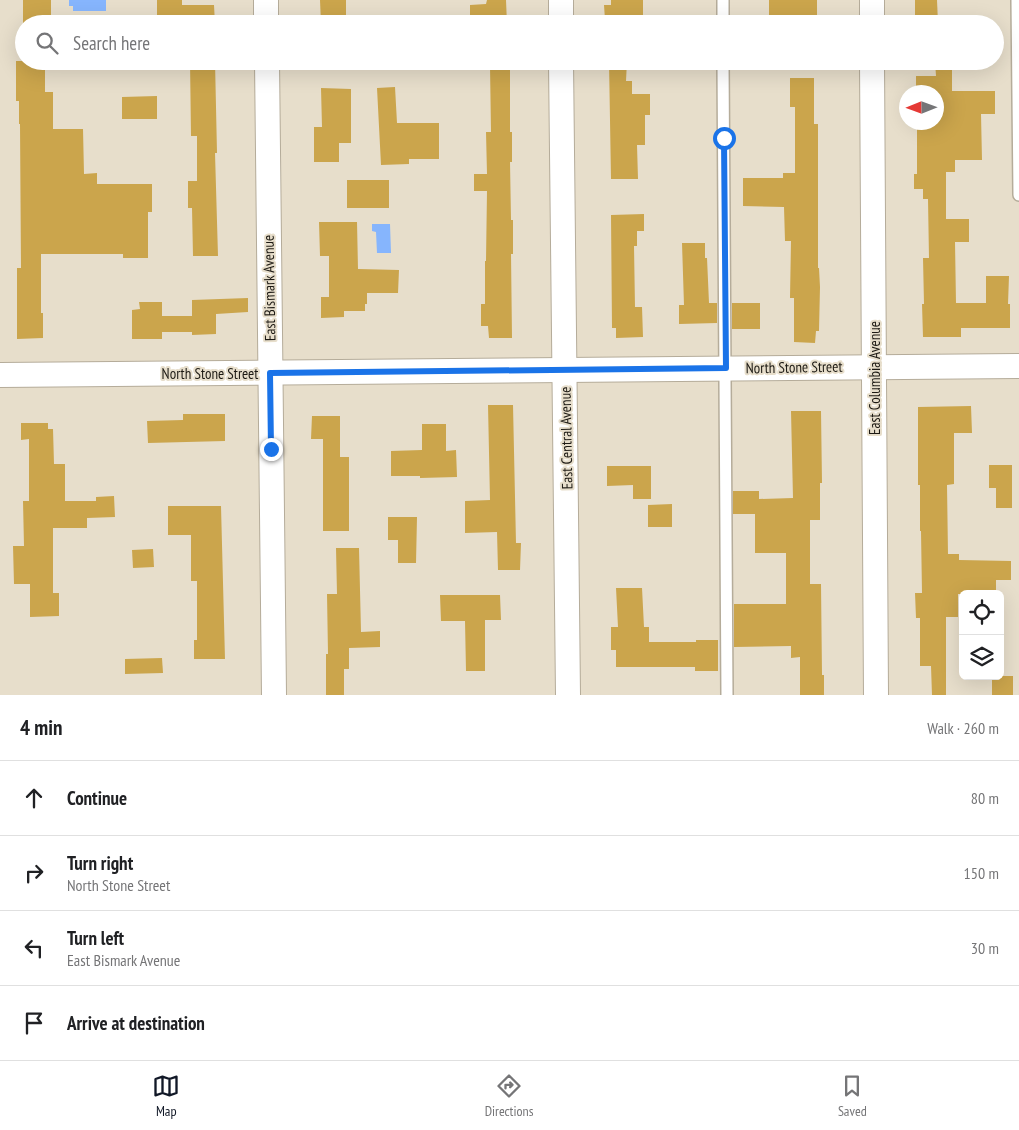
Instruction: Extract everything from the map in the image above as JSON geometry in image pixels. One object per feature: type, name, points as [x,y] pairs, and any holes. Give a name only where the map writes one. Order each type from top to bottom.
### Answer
[{"type":"street","points":[[266,0],[266,15]]},
{"type":"street","points":[[561,0],[561,15]]},
{"type":"street","points":[[872,0],[872,15]]},
{"type":"street","name":"East Bismark Avenue","points":[[267,70],[274,695]]},
{"type":"street","name":"East Central Avenue","points":[[562,70],[568,695]]},
{"type":"street","name":"East Columbia Avenue","points":[[872,70],[876,695]]},
{"type":"street","name":"North Stone Street","points":[[0,375],[1019,366]]},
{"type":"lane","points":[[723,0],[723,15]]},
{"type":"lane","points":[[1017,0],[1019,195]]},
{"type":"lane","points":[[723,70],[727,695]]},
{"type":"water","points":[[69,0],[106,0],[106,11],[73,11],[73,6],[69,6]]},
{"type":"water","points":[[372,224],[390,224],[391,253],[377,253],[376,232],[372,231]]},
{"type":"building","points":[[23,0],[51,0],[51,15],[23,15]]},
{"type":"building","points":[[157,0],[182,0],[182,5],[214,5],[215,15],[157,15]]},
{"type":"building","points":[[320,0],[346,0],[346,15],[321,15]]},
{"type":"building","points":[[487,0],[506,0],[507,15],[470,15],[470,5],[486,4]]},
{"type":"building","points":[[611,0],[643,0],[643,15],[605,15],[604,5],[611,5]]},
{"type":"building","points":[[769,0],[817,0],[817,15],[769,15]]},
{"type":"building","points":[[915,0],[937,0],[938,15],[915,15]]},
{"type":"building","points":[[16,70],[45,70],[45,92],[53,92],[53,129],[83,129],[84,174],[97,173],[97,184],[152,184],[152,212],[148,212],[148,258],[123,258],[123,254],[41,254],[43,338],[17,339],[17,268],[21,268],[20,124],[19,101],[16,101]]},
{"type":"building","points":[[190,70],[215,70],[218,256],[193,256],[192,208],[188,208],[188,181],[197,181],[197,136],[191,136]]},
{"type":"building","points":[[490,70],[510,70],[510,132],[512,132],[512,162],[510,162],[511,220],[513,220],[513,254],[511,254],[512,338],[489,338],[488,326],[481,326],[481,304],[485,304],[487,191],[474,191],[474,174],[487,174],[486,132],[491,132]]},
{"type":"building","points":[[609,70],[627,70],[626,81],[632,81],[632,94],[650,94],[650,115],[645,115],[645,145],[637,145],[638,179],[611,179]]},
{"type":"building","points":[[936,70],[952,70],[952,91],[995,91],[995,114],[981,114],[982,160],[955,160],[955,172],[946,172],[946,219],[969,219],[969,242],[955,242],[956,303],[986,303],[986,276],[1009,276],[1008,304],[1010,304],[1010,328],[961,328],[961,337],[923,337],[923,258],[929,258],[928,199],[923,199],[923,189],[914,189],[914,174],[917,174],[917,130],[944,130],[944,85],[916,85],[916,76],[936,76]]},
{"type":"building","points":[[790,78],[814,78],[814,124],[818,124],[818,268],[820,287],[819,331],[816,331],[815,343],[794,342],[794,298],[790,298],[791,241],[785,241],[784,207],[743,206],[743,178],[783,178],[783,173],[795,173],[795,107],[790,107]]},
{"type":"building","points":[[395,87],[397,123],[439,123],[439,159],[409,159],[409,164],[381,165],[377,88]]},
{"type":"building","points":[[321,88],[351,89],[351,143],[339,143],[339,162],[314,162],[314,127],[322,127]]},
{"type":"building","points":[[157,96],[157,119],[122,119],[122,97]]},
{"type":"building","points":[[347,180],[389,180],[389,208],[347,208]]},
{"type":"building","points":[[644,214],[644,231],[637,231],[637,246],[634,246],[635,307],[642,307],[643,337],[616,338],[616,328],[612,328],[611,215]]},
{"type":"building","points":[[319,222],[357,222],[358,269],[399,270],[398,293],[367,293],[365,311],[344,311],[344,317],[321,318],[321,297],[329,297],[329,256],[320,256]]},
{"type":"building","points":[[682,243],[705,243],[709,303],[717,303],[717,323],[679,324],[679,305],[684,305]]},
{"type":"building","points":[[248,298],[248,312],[216,314],[216,334],[192,335],[192,332],[162,332],[162,339],[132,339],[132,310],[140,309],[139,302],[162,302],[162,316],[192,316],[192,300]]},
{"type":"building","points":[[732,303],[760,303],[760,329],[732,329]]},
{"type":"building","points":[[488,405],[513,405],[516,543],[521,543],[520,570],[498,570],[497,532],[465,533],[465,501],[490,500]]},
{"type":"building","points":[[971,406],[972,433],[954,433],[954,484],[947,485],[948,554],[959,554],[959,560],[1011,561],[1011,580],[996,580],[996,590],[959,590],[958,617],[946,617],[946,695],[932,695],[931,666],[920,666],[920,618],[916,618],[915,593],[922,593],[920,485],[918,485],[918,407]]},
{"type":"building","points":[[791,411],[821,411],[822,483],[820,483],[820,520],[810,520],[810,584],[821,584],[824,695],[800,695],[800,657],[791,658],[791,646],[734,647],[734,604],[786,604],[786,553],[755,553],[755,514],[733,514],[733,491],[759,491],[759,499],[793,498]]},
{"type":"building","points":[[183,414],[225,414],[225,441],[148,443],[147,421],[183,420]]},
{"type":"building","points":[[312,416],[340,416],[340,457],[349,457],[349,531],[323,531],[323,439],[311,439]]},
{"type":"building","points":[[21,423],[48,423],[48,429],[53,429],[54,464],[65,464],[65,501],[96,501],[96,497],[114,496],[115,517],[87,518],[87,528],[53,528],[53,593],[59,593],[59,616],[30,617],[30,584],[14,584],[13,546],[24,546],[23,501],[29,501],[29,439],[21,440]]},
{"type":"building","points":[[422,424],[446,424],[446,451],[456,450],[457,477],[420,478],[420,476],[391,476],[391,451],[422,450]]},
{"type":"building","points":[[989,465],[1012,465],[1012,508],[996,508],[996,488],[989,488]]},
{"type":"building","points":[[607,466],[651,466],[651,499],[633,499],[633,485],[607,486]]},
{"type":"building","points":[[672,504],[672,527],[648,527],[648,505]]},
{"type":"building","points":[[168,506],[221,506],[225,659],[194,659],[194,640],[197,640],[197,581],[191,581],[191,535],[168,535]]},
{"type":"building","points":[[388,517],[417,517],[416,563],[398,563],[398,540],[388,540]]},
{"type":"building","points":[[336,548],[359,548],[361,632],[380,631],[380,647],[349,648],[349,669],[344,669],[344,695],[326,695],[326,654],[328,654],[327,594],[337,594]]},
{"type":"building","points":[[153,549],[154,567],[133,568],[132,550]]},
{"type":"building","points":[[616,588],[642,588],[644,627],[649,627],[649,642],[718,640],[718,671],[695,671],[695,667],[616,667],[616,650],[611,650],[611,627],[618,627]]},
{"type":"building","points":[[440,595],[500,595],[501,620],[485,620],[485,671],[466,671],[465,621],[441,621]]},
{"type":"building","points":[[162,658],[163,673],[125,674],[125,659]]},
{"type":"building","points":[[1004,676],[1013,676],[1013,695],[992,695],[992,680],[1004,680]]},
{"type":"route","points":[[271,449],[270,373],[726,368],[724,138]]}]
